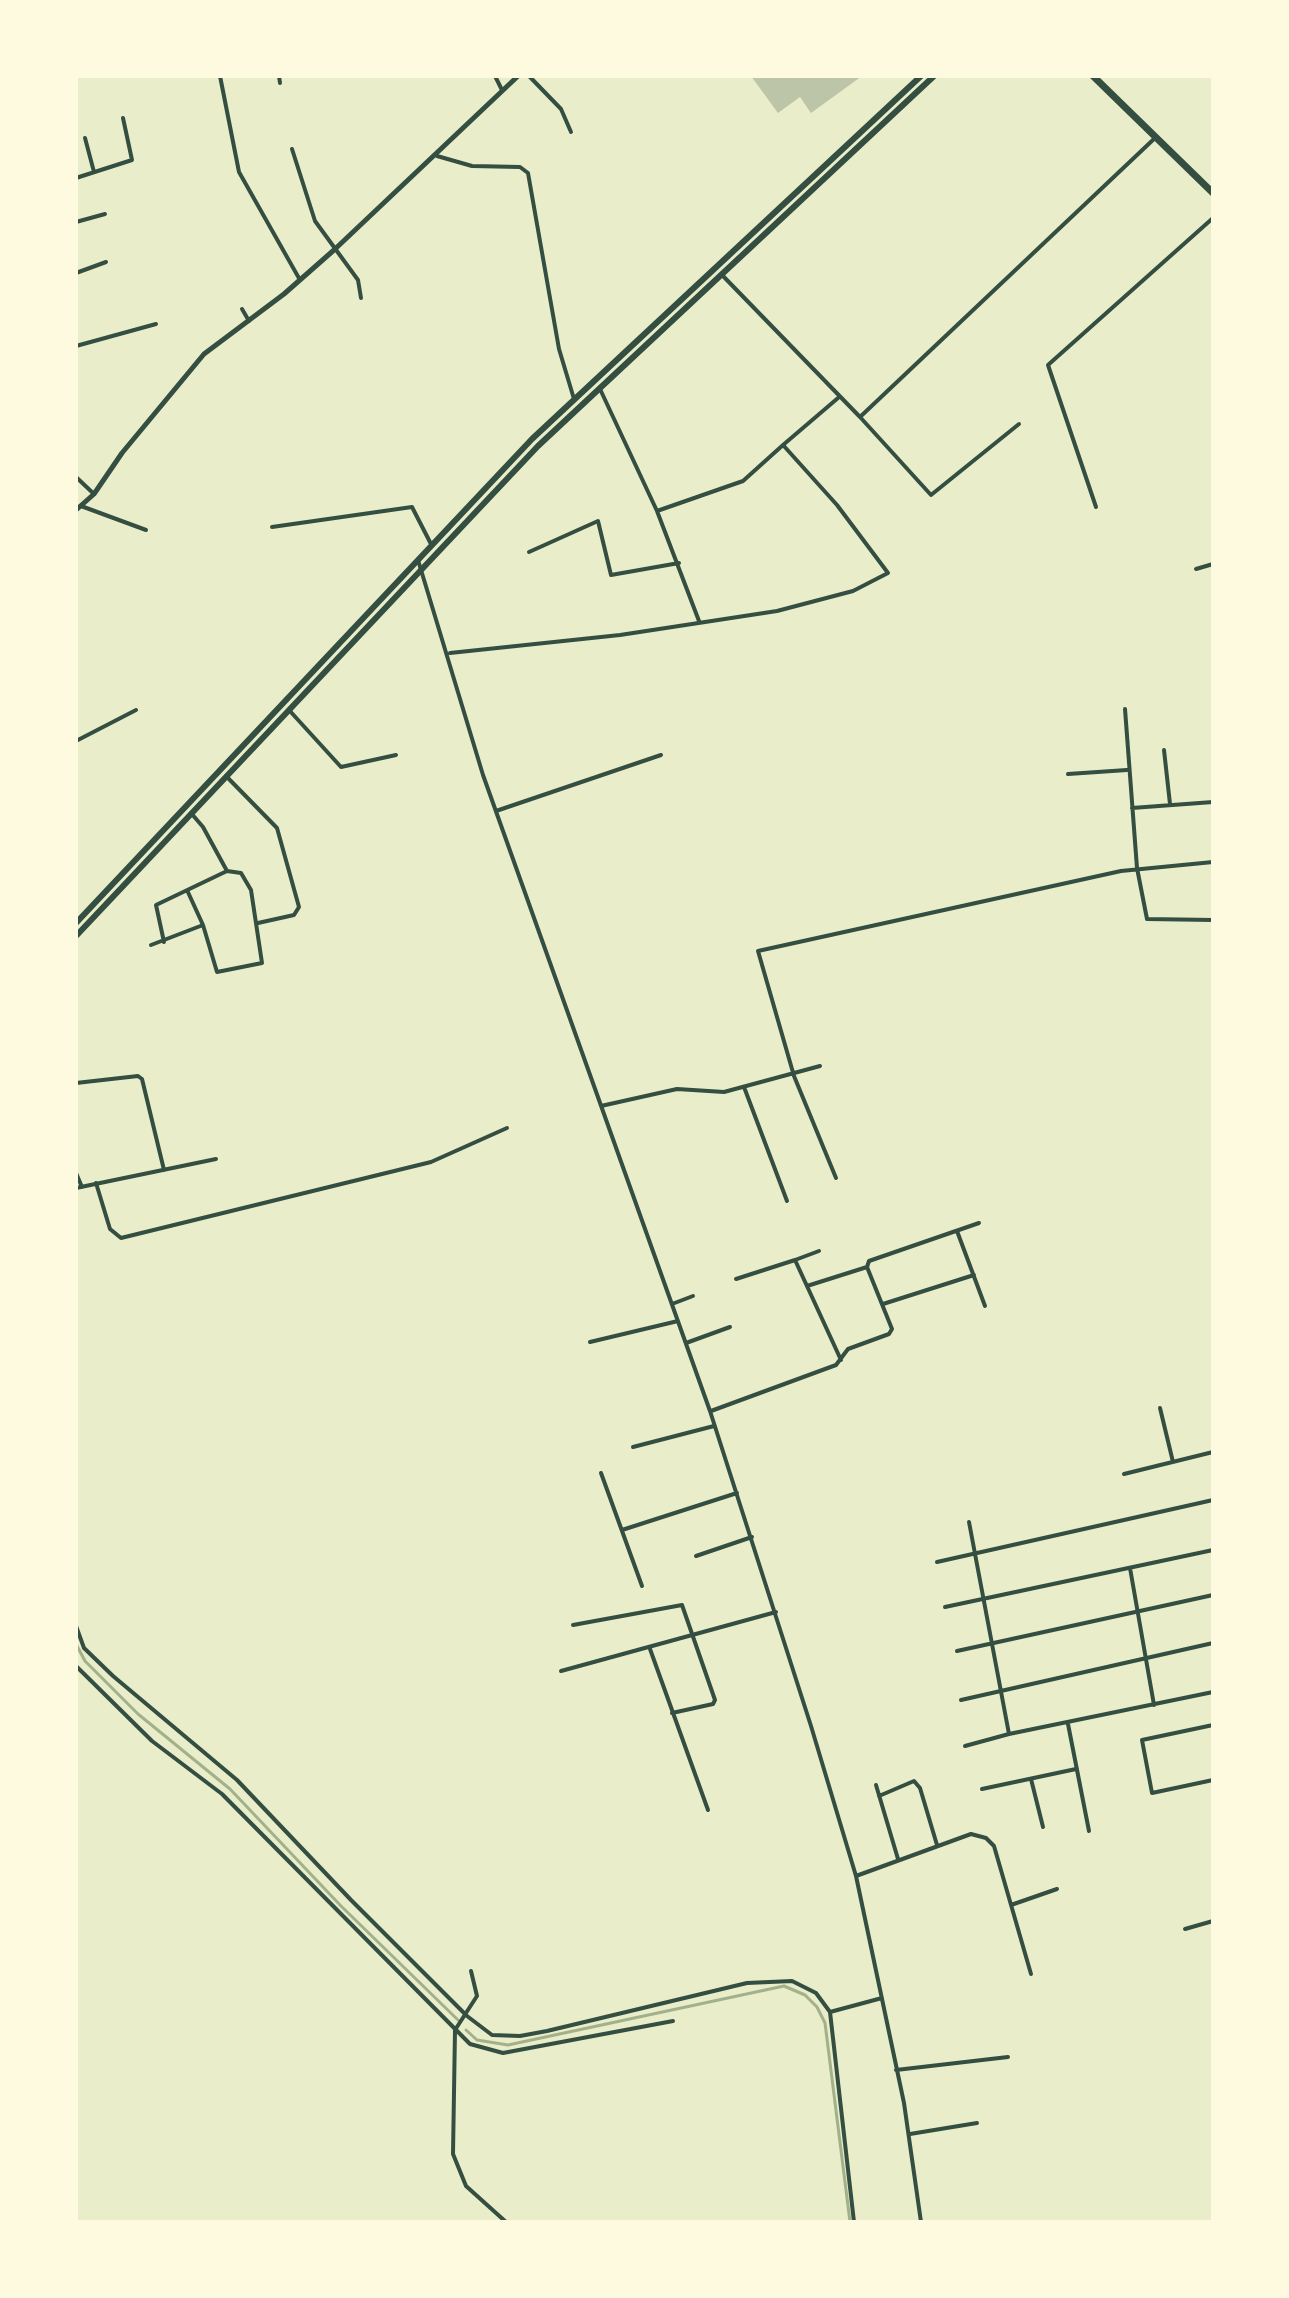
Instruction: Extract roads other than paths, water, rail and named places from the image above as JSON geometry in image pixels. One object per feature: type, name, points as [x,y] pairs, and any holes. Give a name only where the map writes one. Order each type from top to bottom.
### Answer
[{"type":"highway","points":[[1093,76],[1213,193]]},
{"type":"main road","points":[[76,923],[532,439],[921,76]]},
{"type":"main road","points":[[76,936],[538,446],[934,76]]},
{"type":"main road","points":[[806,184],[813,191]]},
{"type":"main road","points":[[192,799],[199,805]]},
{"type":"main road","points":[[102,895],[108,901]]},
{"type":"street","points":[[220,76],[239,172],[300,280]]},
{"type":"street","points":[[279,76],[280,83]]},
{"type":"street","points":[[495,76],[502,90]]},
{"type":"street","points":[[78,508],[94,494],[193,365],[334,250],[437,156],[518,76]]},
{"type":"street","points":[[529,76],[561,109],[571,132]]},
{"type":"street","points":[[76,178],[132,160],[123,118]]},
{"type":"street","points":[[85,138],[94,172]]},
{"type":"street","points":[[860,417],[1155,138]]},
{"type":"street","points":[[292,149],[312,213],[360,285],[361,298]]},
{"type":"street","points":[[437,156],[465,165],[520,167],[528,173],[559,349],[574,401]]},
{"type":"street","points":[[76,222],[105,214]]},
{"type":"street","points":[[1096,507],[1048,365],[1213,218]]},
{"type":"street","points":[[76,273],[106,262]]},
{"type":"street","points":[[723,276],[931,495],[1019,424]]},
{"type":"street","points":[[242,309],[249,321]]},
{"type":"street","points":[[76,346],[156,324]]},
{"type":"street","points":[[600,389],[657,511],[699,621]]},
{"type":"street","points":[[657,511],[743,481],[838,398]]},
{"type":"street","points":[[449,653],[620,635],[817,601],[853,591],[888,573],[837,505],[783,445]]},
{"type":"street","points":[[76,477],[94,494]]},
{"type":"street","points":[[272,527],[412,507],[432,546]]},
{"type":"street","points":[[78,508],[146,530]]},
{"type":"street","points":[[529,552],[598,521],[611,575],[679,563]]},
{"type":"street","points":[[418,560],[496,811],[752,1537],[856,1876],[910,2134],[921,2222]]},
{"type":"street","points":[[1196,569],[1213,564]]},
{"type":"street","points":[[1125,709],[1127,770],[1137,868],[1149,922],[1213,920]]},
{"type":"street","points":[[76,741],[136,710]]},
{"type":"street","points":[[289,710],[341,767],[396,755]]},
{"type":"street","points":[[1164,750],[1170,804]]},
{"type":"street","points":[[496,811],[661,755]]},
{"type":"street","points":[[1068,774],[1127,770]]},
{"type":"street","points":[[226,776],[277,828],[299,907],[294,915],[258,923]]},
{"type":"street","points":[[1131,808],[1213,802]]},
{"type":"street","points":[[191,813],[227,871]]},
{"type":"street","points":[[836,1178],[794,1076],[758,951],[1137,868],[1213,862]]},
{"type":"street","points":[[164,942],[155,907],[187,890],[227,871],[241,873],[258,923],[262,963],[220,973],[214,967],[203,925],[187,890]]},
{"type":"street","points":[[151,945],[203,925]]},
{"type":"street","points":[[601,1106],[677,1089],[721,1092],[794,1076],[820,1066]]},
{"type":"street","points":[[76,1083],[138,1076],[142,1079],[164,1170]]},
{"type":"street","points":[[744,1087],[787,1201]]},
{"type":"street","points":[[96,1183],[110,1229],[121,1238],[431,1162],[507,1128]]},
{"type":"street","points":[[76,1173],[79,1188],[216,1159]]},
{"type":"street","points":[[807,1286],[867,1267],[872,1258],[979,1223]]},
{"type":"street","points":[[957,1231],[985,1306]]},
{"type":"street","points":[[736,1279],[819,1251]]},
{"type":"street","points":[[795,1260],[841,1360]]},
{"type":"street","points":[[710,1411],[836,1365],[848,1349],[891,1333],[867,1267]]},
{"type":"street","points":[[883,1304],[974,1275]]},
{"type":"street","points":[[672,1304],[693,1296]]},
{"type":"street","points":[[590,1342],[678,1321]]},
{"type":"street","points":[[686,1343],[730,1327]]},
{"type":"street","points":[[1160,1408],[1173,1462]]},
{"type":"street","points":[[633,1447],[714,1426]]},
{"type":"street","points":[[1124,1474],[1213,1452]]},
{"type":"street","points":[[601,1473],[642,1586]]},
{"type":"street","points":[[622,1530],[737,1493]]},
{"type":"street","points":[[937,1562],[1213,1500]]},
{"type":"street","points":[[969,1522],[985,1600],[998,1690],[1009,1734]]},
{"type":"street","points":[[696,1556],[752,1537]]},
{"type":"street","points":[[945,1607],[1213,1550]]},
{"type":"street","points":[[1130,1568],[1154,1705]]},
{"type":"street","points":[[957,1651],[1213,1595]]},
{"type":"street","points":[[573,1625],[681,1604],[715,1702],[672,1713]]},
{"type":"street","points":[[561,1671],[776,1612]]},
{"type":"street","points":[[76,1626],[84,1648],[237,1780],[466,2018],[492,2035],[520,2036],[741,1984],[775,1980],[796,1982],[809,1988],[823,1999],[830,2012],[854,2222]]},
{"type":"street","points":[[961,1700],[1213,1643]]},
{"type":"street","points":[[650,1649],[708,1810]]},
{"type":"street","points":[[76,1666],[152,1741],[222,1794],[470,2044],[503,2053],[673,2021]]},
{"type":"street","points":[[965,1746],[1213,1692]]},
{"type":"street","points":[[1068,1724],[1089,1831]]},
{"type":"street","points":[[1213,1725],[1142,1740],[1152,1793],[1213,1780]]},
{"type":"street","points":[[982,1789],[1076,1769]]},
{"type":"street","points":[[1031,1779],[1043,1827]]},
{"type":"street","points":[[879,1796],[914,1781],[920,1788],[937,1845]]},
{"type":"street","points":[[876,1785],[899,1859]]},
{"type":"street","points":[[856,1876],[971,1834],[989,1840],[1031,1974]]},
{"type":"street","points":[[1011,1905],[1057,1889]]},
{"type":"street","points":[[1185,1929],[1213,1921]]},
{"type":"street","points":[[471,1971],[478,1990],[466,2018],[456,2028],[451,2120],[456,2167],[466,2186],[506,2222]]},
{"type":"street","points":[[830,2012],[882,1998]]},
{"type":"street","points":[[896,2070],[1008,2057]]},
{"type":"street","points":[[910,2134],[977,2123]]},
{"type":"waterway","points":[[76,1644],[85,1661],[138,1714],[230,1789],[341,1906],[458,2020]]},
{"type":"waterway","points":[[466,2030],[477,2040],[508,2045],[784,1986],[805,1995],[817,2007],[825,2023],[850,2222]]}]
